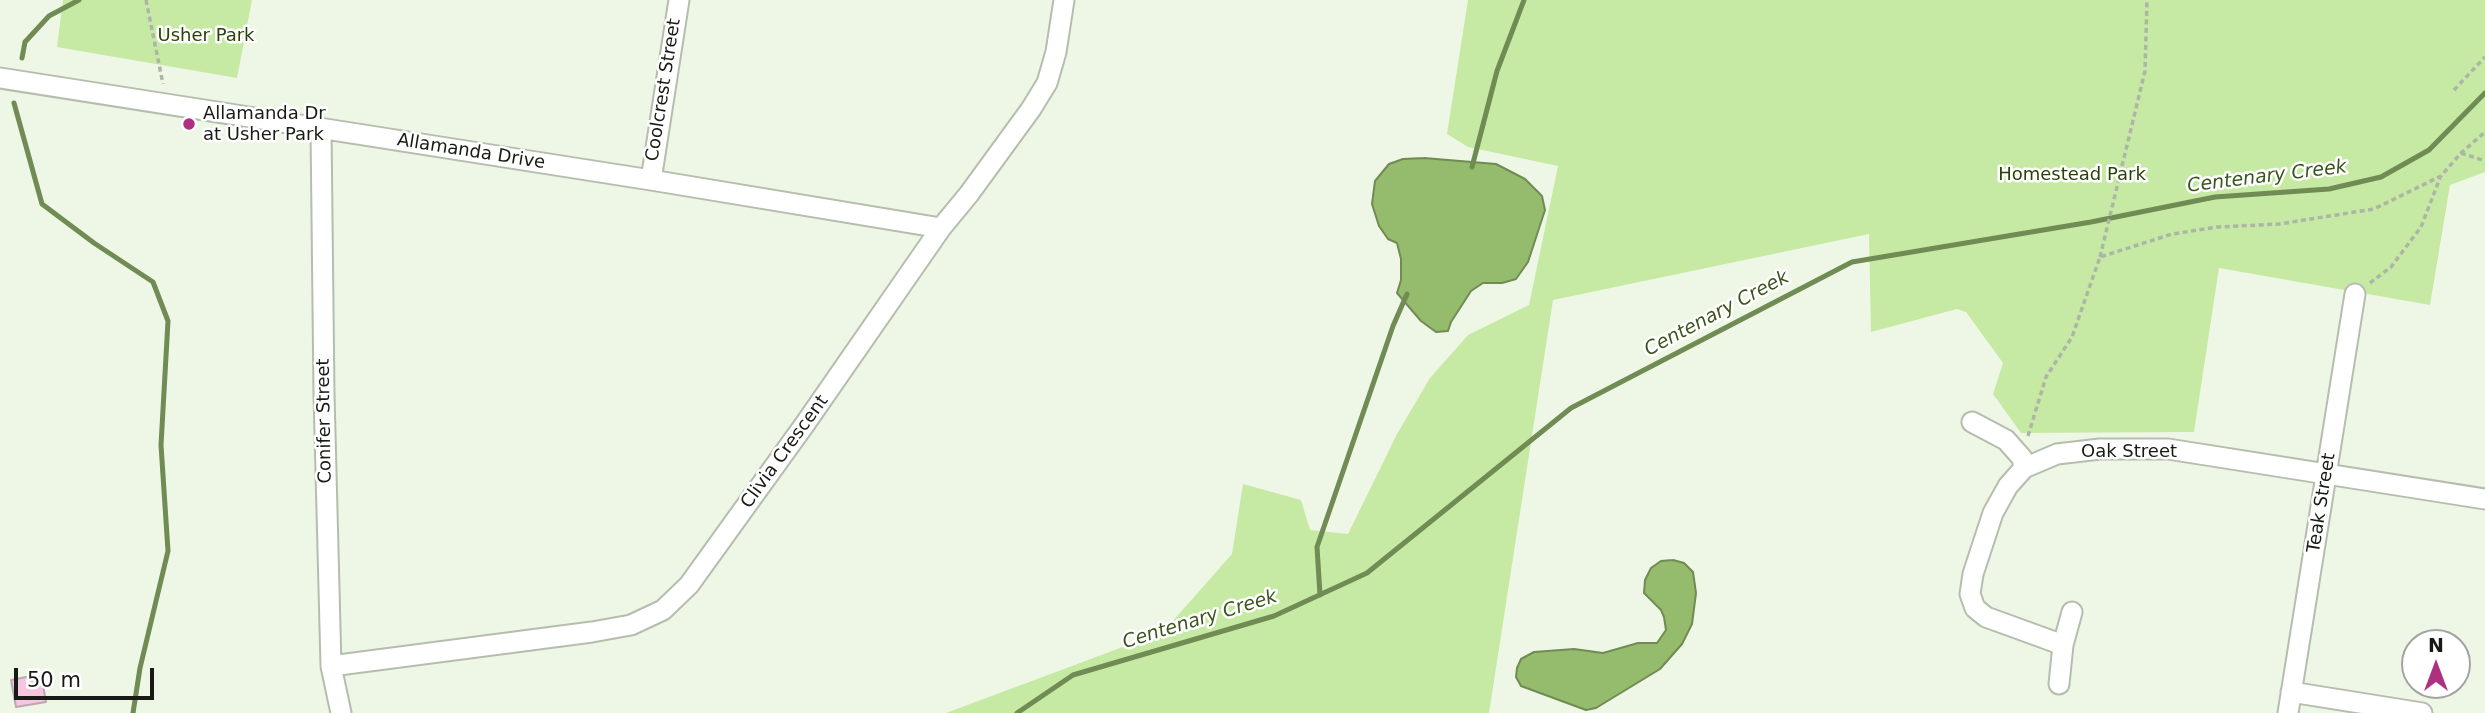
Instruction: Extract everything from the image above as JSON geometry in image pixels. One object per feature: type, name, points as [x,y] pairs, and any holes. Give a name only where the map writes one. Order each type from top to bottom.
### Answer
[{"type":"street","name":"Coolcrest Street","points":[[651,180],[678,0]]},
{"type":"street","name":"Clivia Crescent","points":[[331,666],[592,632],[631,625],[663,610],[689,584],[1047,83],[1056,52],[1064,0]]},
{"type":"street","name":"Allamanda Drive","points":[[0,79],[941,228]]},
{"type":"street","name":"Conifer Street","points":[[321,129],[331,666],[341,713]]},
{"type":"street","name":"Teak Street","points":[[2288,713],[2356,294]]},
{"type":"street","points":[[1972,422],[2006,440],[2023,463]]},
{"type":"street","name":"Oak Street","points":[[2063,645],[1986,617],[1975,608],[1970,594],[1973,574],[1993,513],[2023,463],[2057,454],[2100,449],[2168,449],[2485,499]]},
{"type":"street","points":[[2059,684],[2063,645],[2072,612]]},
{"type":"street","points":[[2291,692],[2422,713]]},
{"type":"path","points":[[146,0],[167,106]]},
{"type":"path","points":[[2023,463],[2033,412],[2046,377],[2072,337],[2099,257],[2144,71],[2147,0]]},
{"type":"path","points":[[2454,90],[2485,57]]},
{"type":"path","points":[[2356,294],[2391,267],[2421,227],[2441,176],[2461,153],[2485,132]]},
{"type":"path","points":[[2461,153],[2485,161]]},
{"type":"path","points":[[2099,257],[2172,234],[2218,227],[2278,224],[2374,209],[2441,176]]},
{"type":"green space","name":"Usher Park","points":[[63,0],[252,0],[237,78],[57,47]]},
{"type":"green space","name":"Homestead Park","points":[[1468,0],[2485,0],[2485,172],[2450,185],[2430,305],[2219,268],[2194,432],[2021,433],[1993,394],[2003,363],[1966,312],[1957,309],[1871,332],[1869,234],[1553,300],[1489,713],[946,713],[1163,632],[1232,554],[1243,484],[1301,500],[1310,530],[1348,534],[1397,434],[1430,378],[1468,335],[1529,305],[1558,166],[1468,147],[1447,134]]},
{"type":"shaded area","points":[[1424,158],[1496,164],[1525,179],[1542,196],[1545,210],[1528,262],[1516,279],[1502,283],[1483,283],[1471,291],[1448,331],[1436,332],[1421,321],[1397,293],[1401,280],[1401,259],[1397,243],[1388,239],[1379,226],[1372,204],[1375,181],[1389,164],[1403,159]]},
{"type":"shaded area","points":[[1661,561],[1684,563],[1693,572],[1696,593],[1692,624],[1682,644],[1660,669],[1596,708],[1586,710],[1521,686],[1516,677],[1517,668],[1521,659],[1534,652],[1574,649],[1603,653],[1638,643],[1657,643],[1666,630],[1664,617],[1661,610],[1644,593],[1645,580],[1651,568]]},
{"type":"building","points":[[41,674],[46,702],[16,707],[11,680]]},
{"type":"waterway","points":[[22,58],[25,42],[49,16],[79,0]]},
{"type":"waterway","points":[[1472,167],[1497,71],[1524,0]]},
{"type":"waterway","name":"Centenary Creek","points":[[1017,713],[1073,675],[1274,616],[1367,573],[1571,408],[1852,262],[2091,222],[2215,197],[2329,189],[2381,177],[2429,150],[2485,93]]},
{"type":"waterway","points":[[14,103],[42,204],[153,282],[168,321],[161,445],[168,551],[140,668],[133,713]]},
{"type":"waterway","points":[[1320,595],[1317,547],[1393,326],[1407,294]]},
{"type":"place","name":"Allamanda Dr at Usher Park","points":[[189,124]]}]
